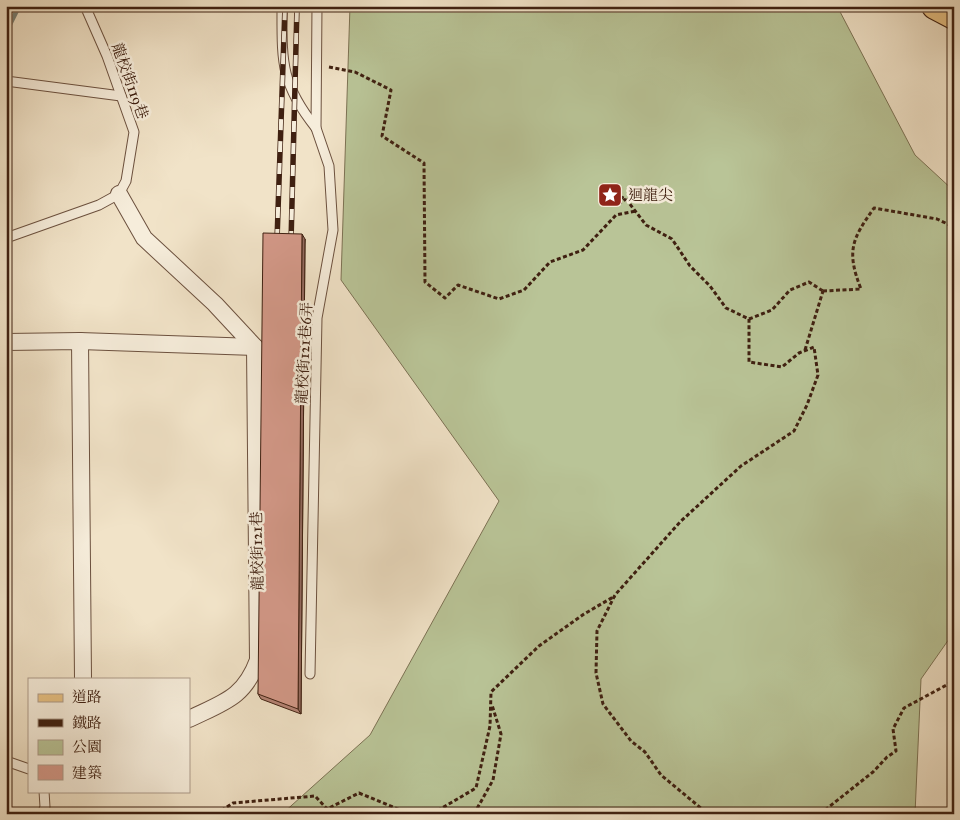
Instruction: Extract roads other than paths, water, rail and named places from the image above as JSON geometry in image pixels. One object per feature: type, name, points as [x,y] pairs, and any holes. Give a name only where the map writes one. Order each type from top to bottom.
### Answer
[{"type":"main road","points":[[935,6],[954,16]]},
{"type":"street","points":[[119,194],[144,238],[215,304],[255,347]]},
{"type":"street","points":[[6,342],[80,341],[255,347]]},
{"type":"street","points":[[80,341],[83,678]]},
{"type":"street","name":"龍校街121巷","points":[[190,718],[238,694],[251,678],[258,660],[255,347]]},
{"type":"lane","name":"龍校街119巷","points":[[85,6],[107,56],[134,132],[126,181],[119,194]]},
{"type":"lane","points":[[282,6],[282,58],[291,92],[316,128]]},
{"type":"lane","name":"龍校街121巷6弄","points":[[310,674],[316,318],[333,230],[329,166],[316,128],[317,6]]},
{"type":"lane","points":[[6,80],[121,96]]},
{"type":"lane","points":[[6,238],[99,206],[119,194]]},
{"type":"lane","points":[[6,762],[28,769]]},
{"type":"lane","points":[[42,814],[45,807],[44,792]]},
{"type":"waterway","points":[[6,32],[19,6]]},
{"type":"railway","points":[[277,240],[285,6]]},
{"type":"railway","points":[[291,242],[297,6]]},
{"type":"place","name":"迴龍尖","points":[[610,195]]}]
